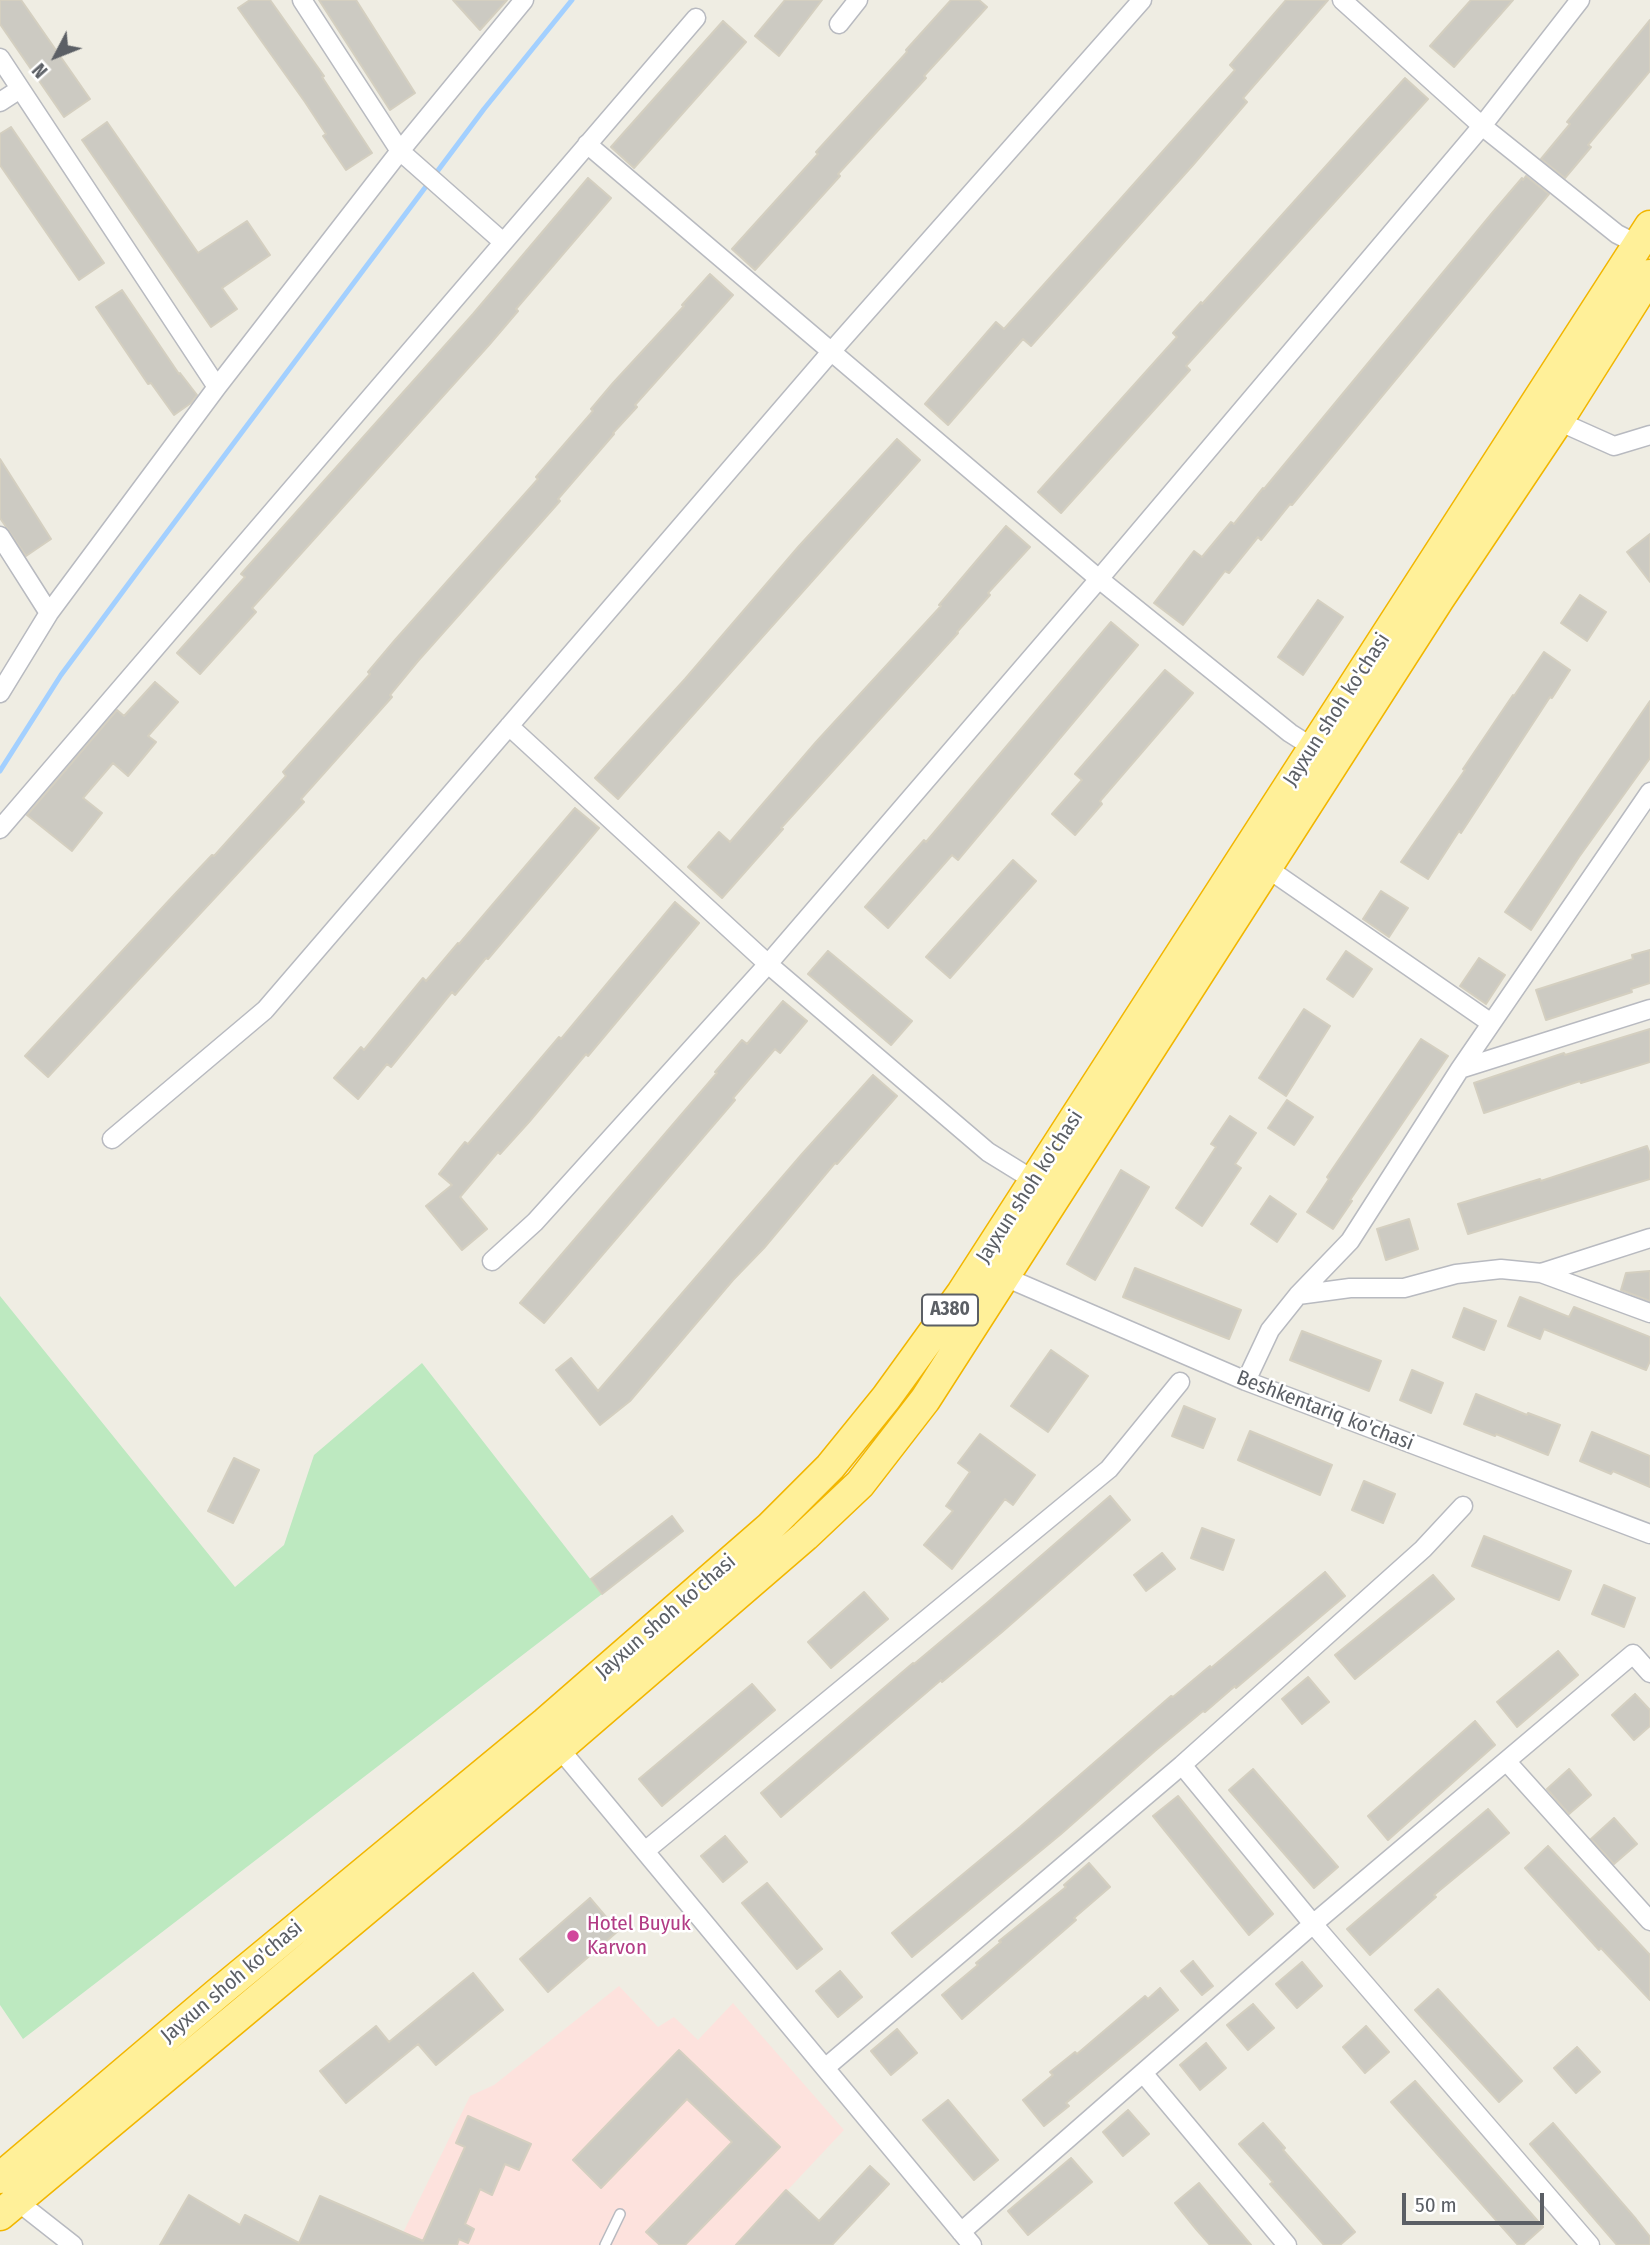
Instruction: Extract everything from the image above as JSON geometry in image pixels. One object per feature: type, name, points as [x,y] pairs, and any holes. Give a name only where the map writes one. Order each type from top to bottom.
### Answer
[{"type":"highway","name":"Jayxun shoh ko'chasi","points":[[6,2198],[218,1993],[545,1723],[770,1527],[830,1467],[886,1398],[962,1293],[1644,235]]},
{"type":"highway","name":"Jayxun shoh ko'chasi","points":[[6,2198],[559,1748],[805,1536],[860,1483],[925,1401],[1439,599],[1558,422],[1650,275]]},
{"type":"street","points":[[302,0],[400,151],[503,243]]},
{"type":"street","points":[[0,693],[49,613],[217,387],[400,151],[524,0]]},
{"type":"street","points":[[839,24],[859,0]]},
{"type":"street","points":[[112,1139],[265,1010],[830,353],[1142,0]]},
{"type":"street","points":[[1342,0],[1482,126],[1617,234],[1644,235]]},
{"type":"street","points":[[492,1261],[535,1222],[768,964],[1099,579],[1482,126],[1580,0]]},
{"type":"street","points":[[0,829],[695,18]]},
{"type":"street","points":[[0,58],[217,387]]},
{"type":"street","points":[[0,102],[20,89]]},
{"type":"street","points":[[587,144],[1099,579],[1290,733],[1312,747]]},
{"type":"street","points":[[1558,422],[1614,446],[1650,435]]},
{"type":"street","points":[[0,536],[49,613]]},
{"type":"street","points":[[509,726],[768,964],[988,1152],[1035,1181]]},
{"type":"street","points":[[1246,1381],[1270,1330],[1298,1294],[1350,1241],[1460,1069],[1650,792]]},
{"type":"street","points":[[1628,824],[1650,816]]},
{"type":"street","points":[[1267,868],[1491,1023]]},
{"type":"street","points":[[1460,1069],[1650,1009]]},
{"type":"street","points":[[1541,1273],[1650,1238]]},
{"type":"street","points":[[1298,1294],[1350,1288],[1404,1288],[1457,1274],[1501,1269],[1541,1273],[1650,1314]]},
{"type":"street","name":"Beshkentariq ko'chasi","points":[[1005,1277],[1246,1381],[1650,1534]]},
{"type":"street","points":[[645,1851],[1109,1469],[1180,1382]]},
{"type":"street","points":[[825,2068],[1182,1765],[1423,1549],[1463,1506]]},
{"type":"street","points":[[559,1748],[967,2239],[1143,2073],[1313,1924],[1633,1654],[1650,1673]]},
{"type":"street","points":[[1507,1762],[1650,1922]]},
{"type":"street","points":[[1182,1765],[1313,1924],[1590,2245]]},
{"type":"street","points":[[1143,2073],[1287,2245]]},
{"type":"street","points":[[6,2198],[73,2245]]},
{"type":"lane","points":[[605,2245],[620,2214]]},
{"type":"shaded area","points":[[619,1986],[658,2027],[674,2017],[698,2040],[733,2003],[844,2130],[736,2245],[397,2245],[470,2096],[494,2085]]},
{"type":"green space","points":[[0,1296],[235,1587],[284,1545],[314,1455],[422,1363],[602,1594],[23,2039],[0,2005]]},
{"type":"building","points":[[0,0],[21,0],[90,99],[64,117],[0,24]]},
{"type":"building","points":[[250,0],[270,0],[324,76],[322,77],[372,153],[346,170],[323,136],[326,134],[305,102],[238,8]]},
{"type":"building","points":[[319,0],[356,0],[415,93],[390,110]]},
{"type":"building","points":[[453,0],[507,0],[480,30]]},
{"type":"building","points":[[785,0],[822,0],[779,56],[755,36]]},
{"type":"building","points":[[951,0],[979,0],[987,7],[755,270],[732,249]]},
{"type":"building","points":[[1286,0],[1328,0],[1243,98],[1247,102],[1193,165],[1031,346],[1023,339],[948,425],[925,404],[996,322],[1004,329],[1116,204],[1235,70],[1230,65]]},
{"type":"building","points":[[1471,0],[1513,0],[1454,67],[1430,46]]},
{"type":"building","points":[[1650,20],[1650,71],[1588,145],[1591,147],[1565,178],[1541,159],[1570,124],[1567,122]]},
{"type":"building","points":[[723,21],[746,42],[634,168],[611,147]]},
{"type":"building","points":[[1405,78],[1428,99],[1186,366],[1190,370],[1061,513],[1038,492],[1177,337],[1173,333]]},
{"type":"building","points":[[107,122],[198,253],[247,221],[270,255],[222,288],[237,309],[211,327],[82,140]]},
{"type":"building","points":[[11,127],[104,263],[79,280],[0,165],[0,134]]},
{"type":"building","points":[[1526,176],[1549,194],[1292,505],[1290,504],[1261,540],[1258,537],[1229,573],[1225,571],[1183,625],[1154,603],[1194,551],[1202,557],[1231,522],[1234,524],[1493,212]]},
{"type":"building","points":[[588,178],[611,198],[516,309],[518,311],[489,345],[252,608],[256,612],[200,674],[177,653],[245,577],[241,574],[473,314]]},
{"type":"building","points":[[710,274],[733,295],[635,405],[637,407],[558,499],[560,501],[418,661],[390,695],[392,697],[301,799],[304,802],[48,1077],[25,1056],[286,776],[283,772],[370,674],[368,672],[395,640],[538,479],[536,477],[593,411],[591,409]]},
{"type":"building","points":[[122,290],[179,374],[197,395],[174,415],[151,383],[148,384],[96,307]]},
{"type":"building","points":[[897,439],[920,460],[618,799],[595,778]]},
{"type":"building","points":[[0,459],[51,539],[26,556],[0,518]]},
{"type":"building","points":[[1006,526],[1030,547],[988,593],[990,595],[958,633],[781,828],[783,829],[722,898],[688,867],[719,832],[730,842],[816,742],[941,606],[939,605]]},
{"type":"building","points":[[1650,534],[1650,582],[1627,552]]},
{"type":"building","points":[[1580,595],[1606,612],[1587,641],[1561,623]]},
{"type":"building","points":[[1318,600],[1343,617],[1303,675],[1278,657]]},
{"type":"building","points":[[1111,622],[1138,645],[958,860],[952,855],[888,928],[865,907],[924,840],[926,842]]},
{"type":"building","points":[[1544,652],[1570,670],[1428,879],[1401,862]]},
{"type":"building","points":[[1165,670],[1193,693],[1100,801],[1102,804],[1075,835],[1052,814],[1082,780],[1075,774]]},
{"type":"building","points":[[155,682],[178,702],[148,736],[156,742],[128,776],[113,763],[83,798],[102,813],[72,851],[27,815],[117,710],[124,716]]},
{"type":"building","points":[[1650,701],[1650,758],[1531,930],[1505,912]]},
{"type":"building","points":[[575,808],[599,828],[488,959],[486,958],[455,995],[452,992],[391,1067],[387,1064],[358,1099],[334,1078],[361,1047],[364,1050],[423,978],[426,981]]},
{"type":"building","points":[[1013,860],[1036,881],[950,978],[926,957]]},
{"type":"building","points":[[1381,891],[1408,908],[1389,937],[1363,919]]},
{"type":"building","points":[[675,902],[699,923],[588,1056],[586,1054],[529,1122],[500,1154],[498,1152],[460,1197],[487,1229],[462,1250],[426,1206],[452,1185],[439,1174],[559,1037],[561,1039]]},
{"type":"building","points":[[1650,950],[1650,983],[1631,989],[1632,992],[1546,1020],[1536,990],[1633,959],[1632,955]]},
{"type":"building","points":[[828,951],[912,1021],[891,1045],[808,974]]},
{"type":"building","points":[[1346,951],[1372,969],[1353,997],[1327,979]]},
{"type":"building","points":[[1479,958],[1505,975],[1486,1004],[1460,986]]},
{"type":"building","points":[[783,1001],[807,1021],[780,1053],[775,1049],[733,1098],[735,1100],[544,1323],[520,1303],[717,1073],[715,1072],[742,1040],[747,1044]]},
{"type":"building","points":[[1304,1009],[1330,1026],[1286,1096],[1259,1078]]},
{"type":"building","points":[[1650,1029],[1650,1062],[1581,1083],[1580,1081],[1484,1113],[1474,1083],[1564,1053],[1565,1055]]},
{"type":"building","points":[[1421,1039],[1448,1056],[1333,1229],[1307,1212],[1329,1179],[1327,1177]]},
{"type":"building","points":[[873,1075],[897,1096],[837,1164],[835,1163],[630,1401],[600,1425],[556,1370],[571,1358],[598,1391]]},
{"type":"building","points":[[1287,1100],[1313,1117],[1294,1145],[1268,1128]]},
{"type":"building","points":[[1230,1116],[1256,1133],[1235,1164],[1241,1168],[1202,1226],[1176,1208],[1216,1147],[1211,1144]]},
{"type":"building","points":[[1647,1146],[1650,1154],[1650,1179],[1468,1234],[1458,1204],[1540,1179],[1541,1181]]},
{"type":"building","points":[[1121,1170],[1149,1187],[1095,1280],[1067,1264]]},
{"type":"building","points":[[1270,1196],[1296,1214],[1277,1242],[1251,1224]]},
{"type":"building","points":[[1409,1219],[1418,1249],[1386,1260],[1377,1229]]},
{"type":"building","points":[[1135,1268],[1241,1310],[1229,1339],[1123,1297]]},
{"type":"building","points":[[1650,1271],[1650,1301],[1621,1290],[1626,1273]]},
{"type":"building","points":[[1520,1297],[1569,1317],[1574,1307],[1650,1337],[1650,1361],[1646,1370],[1544,1329],[1540,1339],[1508,1326]]},
{"type":"building","points":[[1464,1308],[1496,1321],[1484,1350],[1453,1337]]},
{"type":"building","points":[[1302,1331],[1381,1361],[1369,1391],[1290,1360]]},
{"type":"building","points":[[1051,1350],[1088,1376],[1048,1432],[1011,1406]]},
{"type":"building","points":[[1412,1370],[1443,1383],[1431,1413],[1400,1400]]},
{"type":"building","points":[[1476,1394],[1560,1425],[1548,1455],[1464,1424]]},
{"type":"building","points":[[1184,1406],[1215,1419],[1203,1448],[1172,1436]]},
{"type":"building","points":[[1250,1431],[1332,1465],[1320,1495],[1238,1460]]},
{"type":"building","points":[[1592,1432],[1650,1456],[1650,1487],[1613,1471],[1611,1474],[1580,1461]]},
{"type":"building","points":[[980,1434],[1035,1475],[1013,1505],[1005,1499],[952,1569],[924,1545],[953,1511],[946,1506],[970,1472],[958,1463]]},
{"type":"building","points":[[234,1458],[259,1470],[233,1523],[208,1511]]},
{"type":"building","points":[[1364,1481],[1395,1494],[1383,1523],[1352,1510]]},
{"type":"building","points":[[1110,1496],[1130,1520],[1002,1632],[942,1682],[941,1680],[781,1817],[761,1793]]},
{"type":"building","points":[[672,1516],[683,1531],[602,1594],[591,1579]]},
{"type":"building","points":[[1202,1528],[1234,1540],[1223,1570],[1191,1558]]},
{"type":"building","points":[[1484,1536],[1571,1571],[1559,1600],[1472,1566]]},
{"type":"building","points":[[1162,1553],[1175,1569],[1146,1591],[1134,1575]]},
{"type":"building","points":[[1325,1572],[1345,1596],[1236,1688],[1235,1686],[1155,1751],[1061,1834],[912,1957],[892,1933],[1171,1696],[1210,1666],[1211,1668]]},
{"type":"building","points":[[1433,1575],[1454,1599],[1355,1679],[1335,1655]]},
{"type":"building","points":[[1604,1585],[1635,1598],[1624,1627],[1592,1614]]},
{"type":"building","points":[[864,1592],[888,1619],[831,1668],[808,1642]]},
{"type":"building","points":[[1558,1651],[1578,1675],[1517,1727],[1497,1702]]},
{"type":"building","points":[[1308,1677],[1329,1702],[1302,1724],[1282,1699]]},
{"type":"building","points":[[752,1684],[775,1710],[662,1806],[639,1779]]},
{"type":"building","points":[[1635,1694],[1650,1710],[1650,1726],[1634,1740],[1612,1715]]},
{"type":"building","points":[[1475,1721],[1495,1745],[1388,1840],[1368,1816]]},
{"type":"building","points":[[1253,1769],[1338,1867],[1314,1888],[1229,1790]]},
{"type":"building","points":[[1569,1769],[1591,1795],[1569,1814],[1547,1789]]},
{"type":"building","points":[[1178,1796],[1273,1914],[1249,1935],[1153,1816]]},
{"type":"building","points":[[1488,1809],[1509,1833],[1434,1895],[1436,1897],[1370,1955],[1347,1929]]},
{"type":"building","points":[[1614,1818],[1637,1844],[1614,1864],[1591,1839]]},
{"type":"building","points":[[725,1836],[747,1862],[723,1882],[701,1856]]},
{"type":"building","points":[[1548,1846],[1650,1955],[1650,2000],[1601,1948],[1599,1950],[1525,1868]]},
{"type":"building","points":[[1089,1863],[1110,1887],[962,2019],[942,1995],[978,1965],[976,1963],[1001,1942],[999,1941],[1066,1887],[1064,1885]]},
{"type":"building","points":[[767,1883],[822,1949],[797,1969],[742,1903]]},
{"type":"building","points":[[590,1898],[618,1931],[548,1992],[520,1959]]},
{"type":"building","points":[[1193,1961],[1213,1986],[1202,1995],[1181,1971]]},
{"type":"building","points":[[1302,1962],[1322,1986],[1297,2008],[1276,1984]]},
{"type":"building","points":[[840,1971],[862,1997],[838,2017],[816,1991]]},
{"type":"building","points":[[473,1973],[503,2010],[436,2065],[418,2044],[346,2103],[320,2071],[376,2026],[389,2042]]},
{"type":"building","points":[[1160,1988],[1178,2010],[1066,2103],[1069,2106],[1044,2126],[1023,2100],[1053,2075],[1050,2072],[1075,2052],[1077,2054],[1145,1996],[1148,1999]]},
{"type":"building","points":[[1438,1989],[1522,2081],[1499,2102],[1415,2010]]},
{"type":"building","points":[[1253,2004],[1274,2028],[1248,2050],[1227,2025]]},
{"type":"building","points":[[1366,2026],[1389,2052],[1365,2073],[1343,2047]]},
{"type":"building","points":[[897,2029],[917,2053],[891,2075],[871,2051]]},
{"type":"building","points":[[1206,2043],[1226,2068],[1200,2090],[1180,2065]]},
{"type":"building","points":[[1577,2047],[1600,2072],[1576,2093],[1554,2068]]},
{"type":"building","points":[[679,2050],[780,2147],[685,2245],[660,2245],[646,2232],[732,2142],[687,2099],[601,2188],[573,2160]]},
{"type":"building","points":[[1415,2081],[1543,2227],[1523,2245],[1518,2245],[1391,2102]]},
{"type":"building","points":[[948,2100],[998,2160],[974,2180],[923,2120]]},
{"type":"building","points":[[1128,2110],[1149,2134],[1123,2156],[1103,2132]]},
{"type":"building","points":[[468,2116],[531,2144],[519,2170],[505,2164],[492,2195],[480,2189],[465,2224],[474,2229],[468,2243],[459,2239],[457,2245],[160,2245],[189,2195],[240,2225],[245,2215],[299,2243],[320,2196],[423,2241],[465,2147],[456,2143]]},
{"type":"building","points":[[1263,2123],[1285,2148],[1283,2150],[1355,2232],[1340,2245],[1324,2245],[1239,2144]]},
{"type":"building","points":[[1553,2123],[1636,2219],[1650,2237],[1650,2245],[1617,2245],[1530,2144]]},
{"type":"building","points":[[1071,2158],[1092,2182],[1028,2235],[1008,2211]]},
{"type":"building","points":[[870,2166],[889,2184],[832,2245],[736,2245],[786,2190],[819,2221]]},
{"type":"building","points":[[1199,2183],[1251,2245],[1210,2245],[1196,2229],[1175,2203]]},
{"type":"waterway","points":[[0,771],[61,675],[144,563],[484,109],[572,0]]},
{"type":"place","name":"Hotel Buyuk Karvon","points":[[573,1936]]}]
